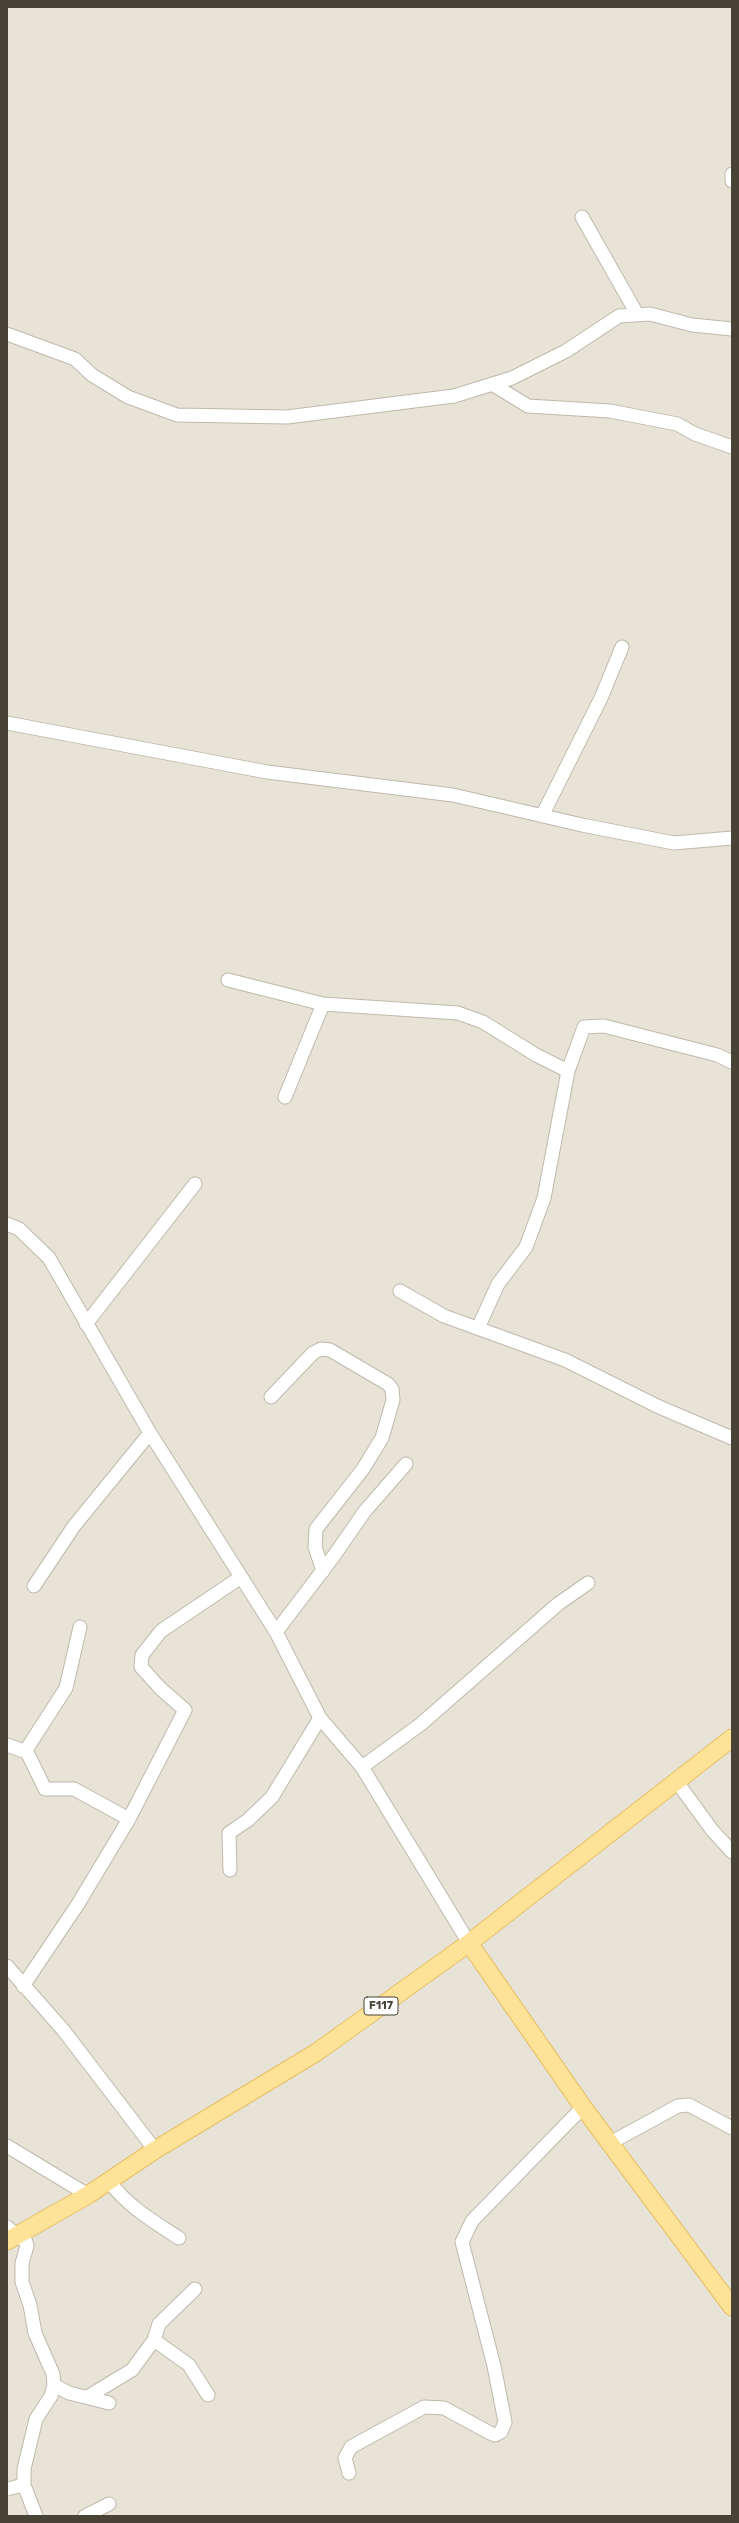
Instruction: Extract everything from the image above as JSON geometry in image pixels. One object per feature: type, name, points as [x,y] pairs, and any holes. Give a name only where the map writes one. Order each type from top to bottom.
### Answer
[{"type":"main road","name":"F117","points":[[10,2234],[88,2195],[155,2150],[317,2052],[469,1943],[732,1738]]},
{"type":"main road","points":[[469,1943],[583,2107],[732,2307]]},
{"type":"street","points":[[732,174],[732,180]]},
{"type":"street","points":[[582,217],[637,314]]},
{"type":"street","points":[[7,334],[75,359],[92,375],[128,397],[177,415],[287,417],[454,396],[512,378],[566,351],[619,316],[637,314],[663,317],[692,325],[732,329]]},
{"type":"street","points":[[492,384],[528,406],[610,411],[677,424],[695,434],[732,447]]},
{"type":"street","points":[[542,816],[601,698],[622,647]]},
{"type":"street","points":[[7,723],[267,772],[453,795],[542,816],[674,843],[732,838]]},
{"type":"street","points":[[228,980],[323,1004],[458,1013],[483,1022],[536,1055],[568,1071]]},
{"type":"street","points":[[285,1097],[323,1004]]},
{"type":"street","points":[[478,1328],[498,1284],[526,1247],[544,1198],[568,1071],[584,1028],[591,1025],[604,1026],[717,1055],[732,1062]]},
{"type":"street","points":[[86,1324],[195,1184]]},
{"type":"street","points":[[7,1224],[19,1229],[48,1258],[150,1433],[276,1632],[320,1718],[362,1768],[469,1943]]},
{"type":"street","points":[[400,1291],[444,1316],[565,1360],[657,1406],[732,1438]]},
{"type":"street","points":[[271,1397],[314,1353],[321,1349],[330,1350],[388,1384],[392,1389],[393,1400],[382,1438],[363,1469],[316,1529],[315,1547],[323,1571]]},
{"type":"street","points":[[34,1586],[74,1526],[150,1433]]},
{"type":"street","points":[[276,1632],[323,1571],[365,1511],[406,1464]]},
{"type":"street","points":[[23,1986],[78,1904],[129,1819],[185,1710],[161,1689],[141,1667],[142,1656],[161,1631],[241,1577]]},
{"type":"street","points":[[362,1768],[421,1724],[558,1604],[588,1582]]},
{"type":"street","points":[[26,1750],[66,1688],[80,1627]]},
{"type":"street","points":[[230,1870],[229,1833],[248,1820],[272,1797],[320,1718]]},
{"type":"street","points":[[7,1745],[24,1751],[26,1750]]},
{"type":"street","points":[[26,1750],[45,1788],[74,1789],[129,1819]]},
{"type":"street","points":[[677,1782],[712,1830],[732,1852]]},
{"type":"street","points":[[7,1966],[64,2031],[155,2150]]},
{"type":"street","points":[[610,2143],[678,2106],[689,2105],[732,2128]]},
{"type":"street","points":[[349,2473],[345,2458],[351,2446],[424,2407],[444,2408],[490,2433],[495,2435],[501,2432],[505,2422],[495,2373],[462,2242],[472,2221],[583,2107]]},
{"type":"street","points":[[7,2146],[88,2195]]},
{"type":"street","points":[[109,2181],[122,2197],[179,2238]]},
{"type":"street","points":[[10,2234],[27,2246],[22,2263],[22,2282],[30,2305],[35,2333],[53,2374],[53,2390],[36,2419],[29,2440],[24,2469],[24,2485],[36,2516]]},
{"type":"street","points":[[89,2396],[132,2370],[154,2340],[159,2324],[195,2289]]},
{"type":"street","points":[[154,2340],[189,2365],[208,2395]]},
{"type":"street","points":[[53,2390],[89,2396],[109,2403]]},
{"type":"street","points":[[7,2489],[24,2485]]},
{"type":"street","points":[[85,2516],[109,2504]]},
{"type":"shaded area","points":[[7,7],[732,7],[732,2516],[7,2516]]}]
